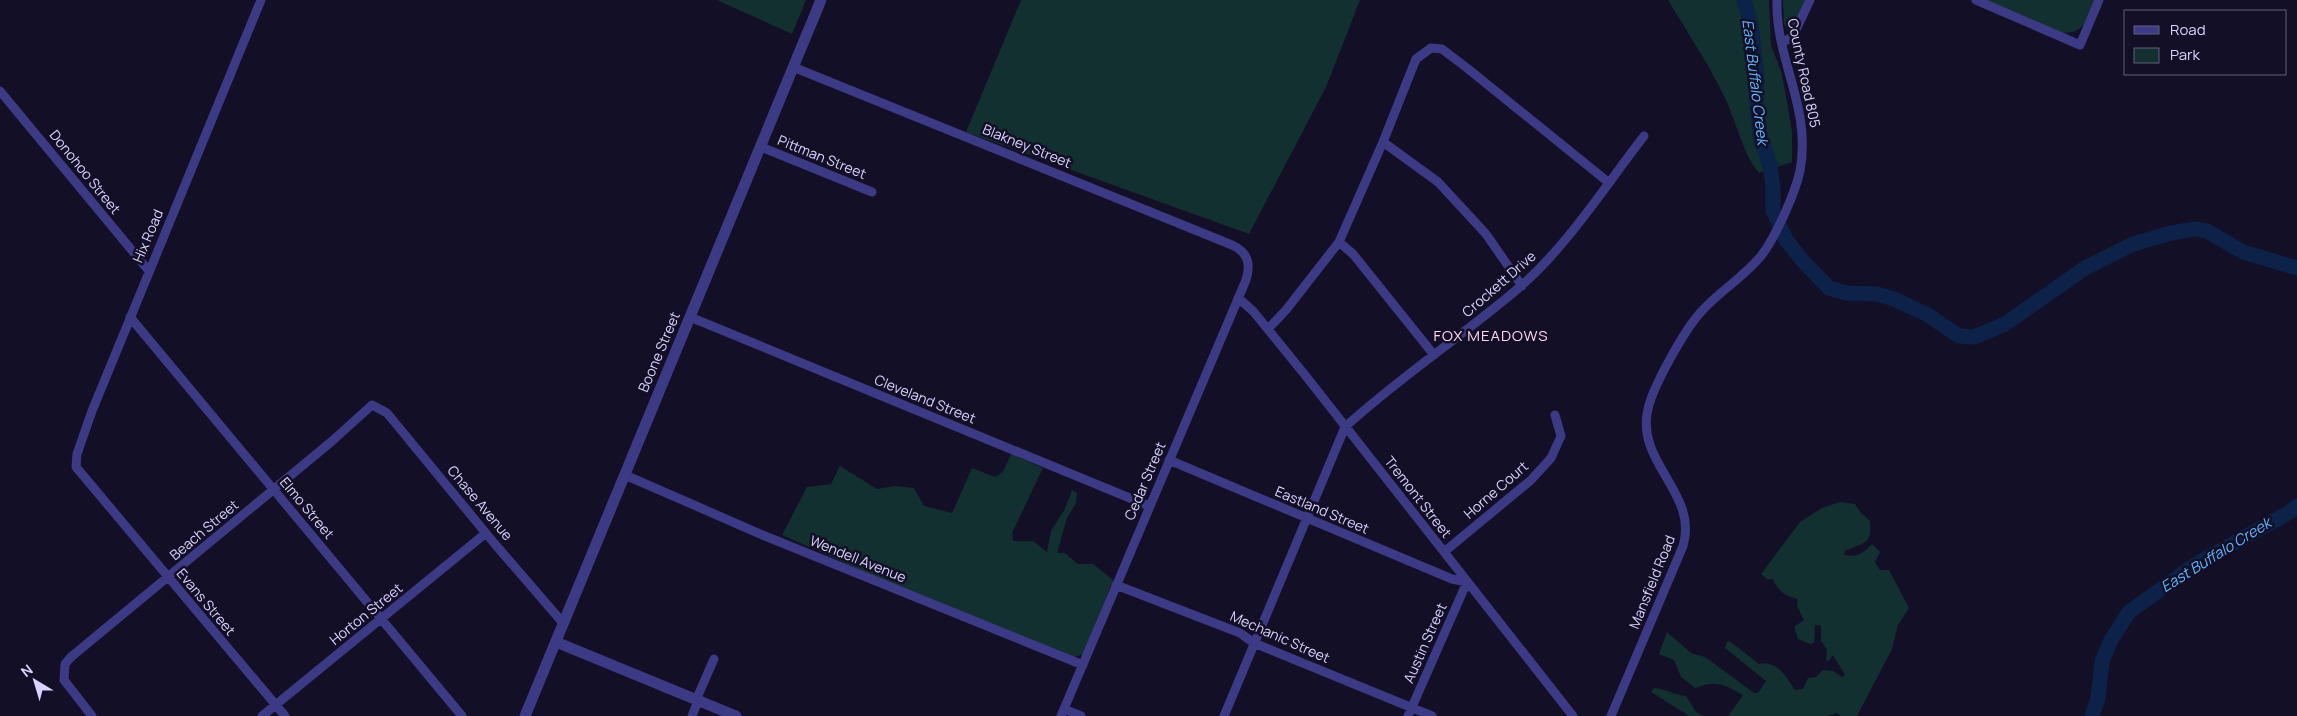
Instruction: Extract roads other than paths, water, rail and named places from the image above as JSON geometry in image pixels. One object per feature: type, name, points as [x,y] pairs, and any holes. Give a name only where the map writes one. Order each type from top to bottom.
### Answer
[{"type":"street","name":"Hix Road","points":[[88,482],[76,467],[77,454],[92,411],[261,0]]},
{"type":"street","name":"Boone Street","points":[[525,716],[821,0]]},
{"type":"street","name":"County Road 805","points":[[1646,432],[1647,410],[1653,393],[1689,328],[1707,306],[1754,264],[1772,239],[1797,183],[1801,161],[1802,126],[1797,94],[1782,43],[1777,0]]},
{"type":"street","points":[[1782,43],[1793,36],[1810,0]]},
{"type":"street","points":[[1976,0],[2080,45],[2099,0]]},
{"type":"street","points":[[1268,330],[1339,242],[1383,142],[1416,59],[1431,48],[1442,49],[1608,182]]},
{"type":"street","name":"Blakney Street","points":[[793,67],[1232,244],[1247,256]]},
{"type":"street","name":"Donohoo Street","points":[[0,91],[149,271]]},
{"type":"street","name":"Crockett Drive","points":[[1345,426],[1384,392],[1522,286],[1560,247],[1644,136]]},
{"type":"street","points":[[1383,142],[1438,182],[1486,234],[1522,286]]},
{"type":"street","name":"Pittman Street","points":[[761,148],[872,192]]},
{"type":"street","points":[[1339,242],[1353,254],[1434,355]]},
{"type":"street","name":"Cedar Street","points":[[1062,712],[1238,298],[1248,272],[1247,256]]},
{"type":"street","name":"Tremont Street","points":[[1238,298],[1253,311],[1573,716]]},
{"type":"street","name":"Elmo Street","points":[[130,317],[462,716]]},
{"type":"street","name":"Cleveland Street","points":[[690,317],[1149,506]]},
{"type":"street","name":"Beach Street","points":[[92,716],[64,680],[65,664],[71,656],[168,578],[372,405]]},
{"type":"street","name":"Chase Avenue","points":[[372,405],[387,414],[563,623]]},
{"type":"street","name":"Horne Court","points":[[1444,552],[1531,480],[1551,458],[1562,436],[1555,414]]},
{"type":"street","points":[[1224,716],[1345,426]]},
{"type":"street","name":"Mansfield Road","points":[[1611,716],[1683,546],[1686,533],[1686,519],[1682,508],[1653,456],[1646,432]]},
{"type":"street","name":"Eastland Street","points":[[1169,460],[1452,579],[1467,582]]},
{"type":"street","name":"Wendell Avenue","points":[[625,475],[765,536],[1083,665]]},
{"type":"street","name":"Evans Street","points":[[88,482],[285,716]]},
{"type":"street","name":"Horton Street","points":[[262,716],[486,533]]},
{"type":"street","name":"Austin Street","points":[[1410,712],[1467,582]]},
{"type":"street","name":"Mechanic Street","points":[[1116,585],[1240,633],[1254,643],[1410,712],[1432,716]]},
{"type":"street","points":[[556,642],[736,716]]},
{"type":"street","points":[[692,716],[714,660]]},
{"type":"street","points":[[1062,712],[1081,716]]},
{"type":"waterway","name":"East Buffalo Creek","points":[[1744,0],[1751,25],[1757,75],[1756,95],[1760,136],[1770,166],[1773,187],[1773,210],[1786,240],[1829,288],[1846,293],[1877,294],[1894,299],[1928,315],[1959,336],[1974,337],[2005,324],[2085,268],[2133,244],[2171,233],[2195,229],[2207,231],[2243,252],[2297,268]]},
{"type":"waterway","name":"East Buffalo Creek","points":[[2092,716],[2098,698],[2102,661],[2111,640],[2129,612],[2196,564],[2290,512],[2297,506]]},
{"type":"district","name":"FOX MEADOWS","points":[[1491,336]]}]
